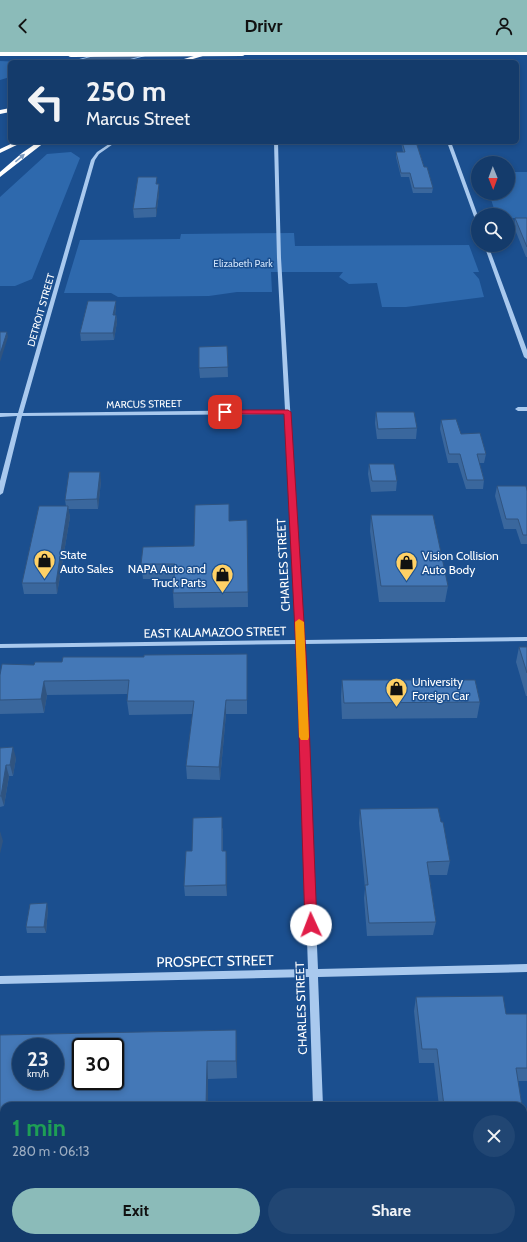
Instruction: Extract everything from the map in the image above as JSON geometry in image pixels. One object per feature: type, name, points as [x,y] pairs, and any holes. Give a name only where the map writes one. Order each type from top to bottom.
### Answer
[{"type":"highway","points":[[184,60],[213,52]]},
{"type":"highway","points":[[0,54],[527,53]]},
{"type":"highway","points":[[350,60],[477,54]]},
{"type":"highway","points":[[0,151],[16,144]]},
{"type":"highway","points":[[0,175],[24,154],[39,144]]},
{"type":"street","name":"DETROIT STREET","points":[[0,493],[20,414],[92,160],[98,153],[111,144]]},
{"type":"street","name":"CHARLES STREET","points":[[276,144],[279,258],[300,642],[318,1102]]},
{"type":"street","points":[[450,144],[473,208]]},
{"type":"street","points":[[489,252],[527,357]]},
{"type":"street","points":[[518,409],[527,409]]},
{"type":"street","name":"MARCUS STREET","points":[[0,414],[288,412]]},
{"type":"street","name":"EAST KALAMAZOO STREET","points":[[0,646],[527,640]]},
{"type":"street","name":"PROSPECT STREET","points":[[0,980],[527,968]]},
{"type":"green space","points":[[0,61],[8,61],[8,78],[0,80]]},
{"type":"green space","points":[[71,152],[80,158],[32,279],[15,286],[0,286],[0,197],[47,154]]},
{"type":"green space","points":[[515,172],[527,172],[527,218],[515,218],[515,208],[494,208],[491,200],[515,200]]},
{"type":"green space","name":"Elizabeth Park","points":[[294,233],[295,246],[469,245],[479,272],[473,272],[479,279],[484,297],[406,307],[382,307],[377,283],[349,284],[339,277],[343,272],[271,272],[272,292],[237,292],[209,296],[118,297],[111,293],[64,293],[80,240],[180,239],[181,234]]},
{"type":"shaded area","points":[[107,52],[158,52],[128,60],[77,60]]},
{"type":"building","points":[[403,144],[417,144],[424,167],[427,167],[433,188],[414,188],[410,173],[401,173],[396,152],[405,152]]},
{"type":"building","points":[[138,177],[157,177],[156,184],[159,184],[156,208],[133,209]]},
{"type":"building","points":[[515,218],[527,218],[527,247]]},
{"type":"building","points":[[88,301],[116,301],[113,315],[116,315],[113,333],[80,333]]},
{"type":"building","points":[[0,332],[7,332],[0,354]]},
{"type":"building","points":[[227,346],[228,367],[199,368],[199,347]]},
{"type":"building","points":[[376,412],[414,412],[417,428],[378,429]]},
{"type":"building","points":[[456,419],[461,434],[480,433],[486,454],[477,454],[484,480],[467,480],[460,454],[449,454],[441,420]]},
{"type":"building","points":[[369,464],[394,464],[397,481],[372,481]]},
{"type":"building","points":[[69,472],[100,472],[97,499],[65,500]]},
{"type":"building","points":[[497,486],[526,486],[527,535],[523,535],[518,519],[506,519]]},
{"type":"building","points":[[229,504],[229,521],[247,520],[248,592],[173,593],[175,564],[141,564],[143,547],[194,546],[195,505]]},
{"type":"building","points":[[39,506],[68,506],[56,583],[22,583]]},
{"type":"building","points":[[371,515],[433,515],[448,586],[381,586]]},
{"type":"building","points":[[519,647],[527,647],[527,673]]},
{"type":"building","points":[[247,654],[247,700],[226,700],[219,767],[186,766],[194,701],[127,701],[129,680],[44,681],[41,699],[0,700],[0,675],[2,664],[34,665],[35,662],[62,662],[63,657],[144,657],[144,655]]},
{"type":"building","points":[[342,680],[475,680],[480,702],[344,703]]},
{"type":"building","points":[[13,747],[10,765],[6,765],[0,796],[0,748]]},
{"type":"building","points":[[438,808],[441,822],[443,822],[450,861],[427,862],[436,922],[369,923],[365,885],[368,885],[360,809]]},
{"type":"building","points":[[222,817],[222,851],[226,851],[226,885],[184,886],[186,851],[192,851],[193,818]]},
{"type":"building","points":[[47,903],[44,927],[26,927],[30,904]]},
{"type":"building","points":[[503,996],[506,1014],[527,1014],[527,1068],[516,1068],[521,1102],[444,1102],[437,1049],[422,1049],[416,997]]},
{"type":"building","points":[[236,1030],[236,1061],[207,1061],[206,1102],[0,1102],[0,1035]]},
{"type":"slow traffic","points":[[299,622],[304,737]]},
{"type":"place","name":"State Auto Sales","points":[[44,580]]},
{"type":"place","name":"Vision Collision Auto Body","points":[[407,582]]},
{"type":"place","name":"NAPA Auto and Truck Parts","points":[[222,594]]},
{"type":"place","name":"University Foreign Car","points":[[397,708]]},
{"type":"route","points":[[225,412],[288,412],[302,671],[311,925]]}]
